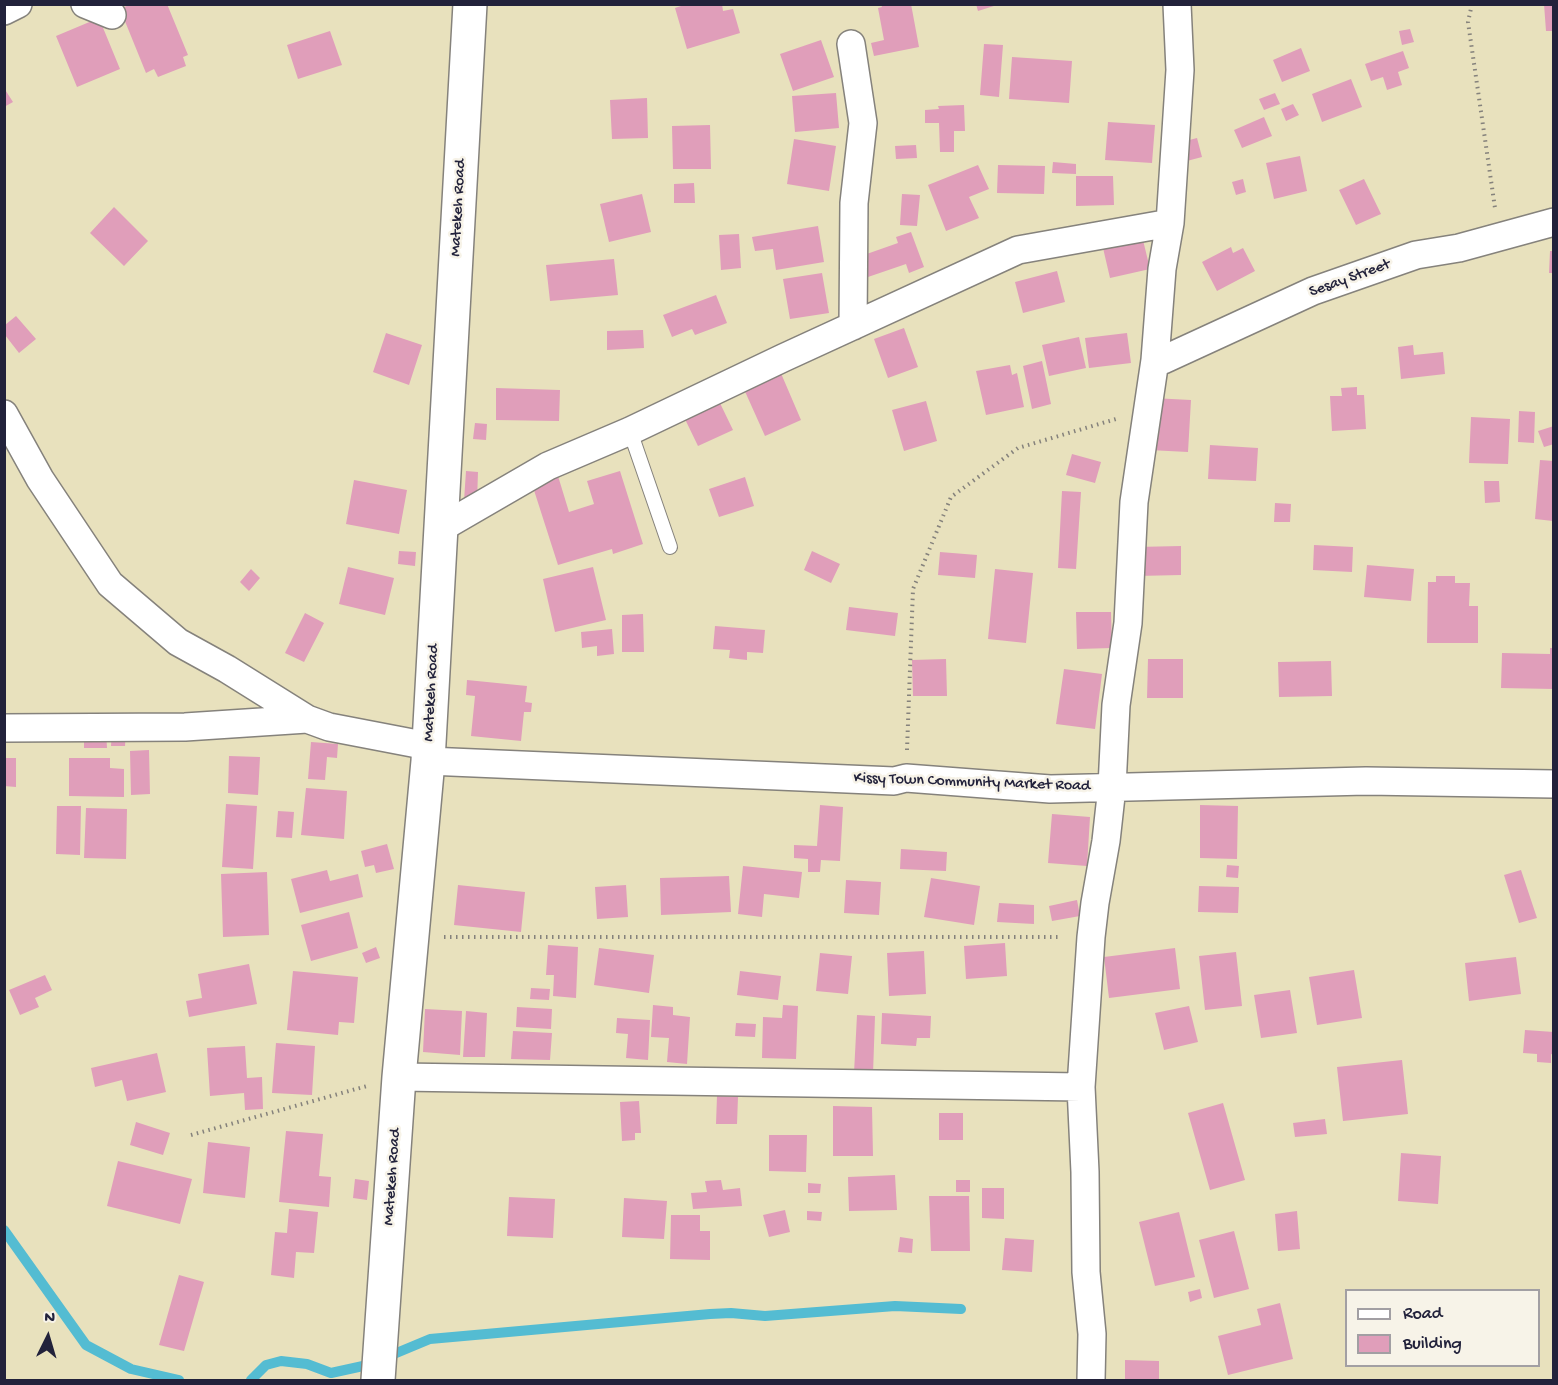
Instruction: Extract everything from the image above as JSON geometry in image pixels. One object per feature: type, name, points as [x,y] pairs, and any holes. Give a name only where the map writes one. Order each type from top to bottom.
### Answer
[{"type":"street","points":[[4,11],[18,4]]},
{"type":"street","points":[[85,4],[112,15]]},
{"type":"street","name":"Matekeh Road","points":[[378,1380],[399,1077],[428,753],[470,4]]},
{"type":"street","points":[[1091,1380],[1092,1334],[1086,1272],[1085,1172],[1080,1086],[1091,937],[1106,841],[1112,787],[1116,705],[1128,623],[1134,502],[1155,360],[1162,269],[1170,223],[1180,70],[1177,4]]},
{"type":"street","points":[[851,44],[863,123],[854,203],[853,326]]},
{"type":"street","name":"Sesay Street","points":[[1155,360],[1163,360],[1313,291],[1416,255],[1459,248],[1554,222]]},
{"type":"street","points":[[441,528],[548,466],[630,431],[1018,250],[1170,223]]},
{"type":"street","points":[[4,414],[40,478],[110,584],[178,642],[227,669],[307,719]]},
{"type":"street","points":[[4,728],[185,727],[307,719]]},
{"type":"street","name":"Kissy Town Community Market Road","points":[[307,719],[428,753],[894,781],[906,778],[1050,789],[1366,782],[1554,784]]},
{"type":"street","points":[[399,1077],[1080,1086]]},
{"type":"lane","points":[[630,431],[670,547]]},
{"type":"path","points":[[1472,4],[1468,22],[1499,237]]},
{"type":"path","points":[[906,778],[913,589],[951,497],[1018,448],[1147,410]]},
{"type":"path","points":[[412,937],[1091,937]]},
{"type":"path","points":[[191,1136],[399,1077]]},
{"type":"building","points":[[131,4],[167,4],[188,55],[183,57],[186,66],[158,77],[154,69],[146,73],[120,9]]},
{"type":"building","points":[[687,4],[722,4],[723,11],[733,9],[740,33],[687,49],[675,8]]},
{"type":"building","points":[[881,4],[911,4],[919,47],[874,56],[871,43],[884,40],[878,8],[882,7]]},
{"type":"building","points":[[976,4],[997,4],[997,5],[978,11]]},
{"type":"building","points":[[1544,4],[1554,4],[1554,31],[1546,31]]},
{"type":"building","points":[[99,18],[120,69],[77,87],[56,36]]},
{"type":"building","points":[[1410,29],[1414,42],[1402,45],[1399,31]]},
{"type":"building","points":[[330,31],[342,65],[298,79],[287,45]]},
{"type":"building","points":[[821,40],[834,77],[793,91],[780,54]]},
{"type":"building","points":[[984,44],[1003,45],[999,97],[980,95]]},
{"type":"building","points":[[1301,48],[1310,71],[1282,82],[1273,60]]},
{"type":"building","points":[[1403,51],[1409,68],[1398,72],[1402,85],[1387,90],[1383,77],[1371,81],[1365,64]]},
{"type":"building","points":[[1012,57],[1072,61],[1069,103],[1009,99]]},
{"type":"building","points":[[1351,79],[1362,107],[1322,122],[1312,94]]},
{"type":"building","points":[[4,88],[13,102],[4,107]]},
{"type":"building","points":[[836,93],[839,128],[795,132],[792,96]]},
{"type":"building","points":[[1275,93],[1280,104],[1264,110],[1259,99]]},
{"type":"building","points":[[647,98],[648,138],[612,139],[610,100]]},
{"type":"building","points":[[1293,104],[1299,115],[1286,121],[1281,109]]},
{"type":"building","points":[[964,105],[965,131],[954,131],[954,152],[940,152],[939,123],[925,123],[925,110],[939,109],[938,106]]},
{"type":"building","points":[[1264,117],[1272,136],[1242,148],[1234,130]]},
{"type":"building","points":[[1108,122],[1155,125],[1152,163],[1105,160]]},
{"type":"building","points":[[710,125],[711,169],[673,169],[672,126]]},
{"type":"building","points":[[1197,138],[1202,157],[1183,162],[1178,143]]},
{"type":"building","points":[[794,139],[836,146],[829,191],[787,184]]},
{"type":"building","points":[[916,145],[917,158],[896,159],[895,146]]},
{"type":"building","points":[[1300,156],[1307,191],[1274,199],[1266,163]]},
{"type":"building","points":[[1053,162],[1076,164],[1076,174],[1052,173]]},
{"type":"building","points":[[978,165],[989,189],[969,197],[979,218],[946,231],[928,185]]},
{"type":"building","points":[[998,165],[1045,166],[1044,194],[997,193]]},
{"type":"building","points":[[1076,176],[1113,176],[1114,205],[1076,206]]},
{"type":"building","points":[[1243,179],[1246,192],[1236,195],[1232,182]]},
{"type":"building","points":[[1364,179],[1381,214],[1356,225],[1339,190]]},
{"type":"building","points":[[694,183],[695,203],[674,203],[674,184]]},
{"type":"building","points":[[642,194],[651,232],[609,242],[600,204]]},
{"type":"building","points":[[902,194],[920,195],[917,226],[900,225]]},
{"type":"building","points":[[114,207],[148,241],[124,266],[90,233]]},
{"type":"building","points":[[818,226],[824,262],[776,270],[773,249],[755,251],[752,237]]},
{"type":"building","points":[[911,232],[924,267],[909,273],[906,264],[868,277],[861,256],[898,243],[896,237]]},
{"type":"building","points":[[739,234],[741,268],[721,270],[719,235]]},
{"type":"building","points":[[1143,240],[1150,269],[1110,278],[1103,248]]},
{"type":"building","points":[[1231,247],[1233,253],[1243,248],[1255,271],[1217,291],[1202,262]]},
{"type":"building","points":[[1550,251],[1554,251],[1554,273],[1549,273]]},
{"type":"building","points":[[614,259],[618,295],[550,301],[546,265]]},
{"type":"building","points":[[1057,271],[1065,302],[1023,313],[1015,282]]},
{"type":"building","points":[[822,273],[829,313],[790,319],[783,279]]},
{"type":"building","points":[[716,295],[727,323],[695,335],[692,329],[672,337],[663,315]]},
{"type":"building","points":[[16,316],[36,339],[19,353],[5,335],[5,325]]},
{"type":"building","points":[[904,328],[918,367],[888,378],[874,339]]},
{"type":"building","points":[[643,330],[644,348],[607,350],[607,331]]},
{"type":"building","points":[[386,333],[422,345],[409,385],[373,372]]},
{"type":"building","points":[[1127,333],[1131,363],[1089,368],[1085,338]]},
{"type":"building","points":[[1079,337],[1086,368],[1049,376],[1042,345]]},
{"type":"building","points":[[1413,345],[1414,355],[1443,352],[1445,374],[1401,379],[1398,347]]},
{"type":"building","points":[[1042,361],[1051,404],[1032,409],[1023,366]]},
{"type":"building","points":[[1010,365],[1012,375],[1017,373],[1024,407],[986,415],[976,371]]},
{"type":"building","points":[[780,371],[801,420],[765,436],[743,387]]},
{"type":"building","points":[[1357,387],[1357,395],[1364,395],[1366,429],[1332,431],[1330,396],[1342,396],[1341,388]]},
{"type":"building","points":[[496,388],[560,390],[559,421],[496,420]]},
{"type":"building","points":[[1152,398],[1191,400],[1188,452],[1149,450]]},
{"type":"building","points":[[718,399],[733,430],[698,446],[683,415]]},
{"type":"building","points":[[926,401],[937,441],[904,451],[892,410]]},
{"type":"building","points":[[1519,411],[1535,412],[1534,443],[1518,442]]},
{"type":"building","points":[[1471,417],[1510,419],[1508,464],[1469,463]]},
{"type":"building","points":[[475,423],[487,424],[486,440],[473,439]]},
{"type":"building","points":[[1554,426],[1554,444],[1544,447],[1538,431]]},
{"type":"building","points":[[1210,445],[1258,448],[1256,481],[1208,479]]},
{"type":"building","points":[[1072,454],[1101,462],[1095,483],[1066,475]]},
{"type":"building","points":[[1540,460],[1554,461],[1553,521],[1535,519]]},
{"type":"building","points":[[466,471],[478,472],[477,502],[464,501]]},
{"type":"building","points":[[620,471],[643,544],[613,554],[612,549],[558,565],[532,484],[558,476],[569,512],[594,504],[587,481]]},
{"type":"building","points":[[745,477],[754,506],[719,517],[709,489]]},
{"type":"building","points":[[354,480],[407,490],[399,534],[346,524]]},
{"type":"building","points":[[1484,481],[1499,481],[1500,502],[1485,503]]},
{"type":"building","points":[[1062,491],[1081,492],[1076,569],[1058,568]]},
{"type":"building","points":[[1275,503],[1291,504],[1290,522],[1274,522]]},
{"type":"building","points":[[1314,545],[1353,547],[1352,572],[1313,570]]},
{"type":"building","points":[[1181,546],[1181,575],[1137,576],[1136,547]]},
{"type":"building","points":[[399,551],[416,552],[415,566],[398,564]]},
{"type":"building","points":[[812,551],[840,564],[831,583],[804,570]]},
{"type":"building","points":[[940,552],[977,555],[975,578],[938,575]]},
{"type":"building","points":[[1367,565],[1414,569],[1411,601],[1364,597]]},
{"type":"building","points":[[348,567],[394,578],[385,615],[339,604]]},
{"type":"building","points":[[593,567],[606,620],[555,632],[543,579]]},
{"type":"building","points":[[251,569],[260,578],[249,591],[240,582]]},
{"type":"building","points":[[995,569],[1033,573],[1026,643],[988,639]]},
{"type":"building","points":[[1436,576],[1455,576],[1455,583],[1470,583],[1469,606],[1478,606],[1478,643],[1427,643],[1428,582],[1436,582]]},
{"type":"building","points":[[849,607],[898,613],[895,636],[846,630]]},
{"type":"building","points":[[1076,612],[1111,612],[1112,648],[1077,649]]},
{"type":"building","points":[[305,613],[324,623],[304,662],[285,653]]},
{"type":"building","points":[[643,614],[644,652],[622,652],[622,615]]},
{"type":"building","points":[[715,626],[765,630],[763,653],[747,652],[747,660],[729,658],[730,650],[713,649]]},
{"type":"building","points":[[612,629],[614,654],[597,656],[597,646],[582,648],[581,632]]},
{"type":"building","points":[[1550,648],[1554,648],[1554,689],[1501,688],[1502,653],[1550,654]]},
{"type":"building","points":[[946,659],[947,696],[913,696],[912,660]]},
{"type":"building","points":[[1148,659],[1183,659],[1183,698],[1147,698]]},
{"type":"building","points":[[1331,661],[1332,696],[1279,697],[1278,662]]},
{"type":"building","points":[[1064,669],[1102,674],[1095,729],[1056,724]]},
{"type":"building","points":[[467,680],[527,686],[525,702],[532,703],[531,712],[524,712],[521,741],[471,736],[475,696],[466,695]]},
{"type":"building","points":[[112,729],[126,729],[125,746],[111,746]]},
{"type":"building","points":[[84,731],[106,731],[107,748],[84,748]]},
{"type":"building","points":[[311,742],[338,744],[337,758],[327,757],[325,780],[308,779]]},
{"type":"building","points":[[149,750],[150,794],[131,795],[130,751]]},
{"type":"building","points":[[229,756],[260,757],[258,795],[228,793]]},
{"type":"building","points":[[4,758],[16,758],[16,787],[4,786]]},
{"type":"building","points":[[69,758],[110,758],[110,768],[124,769],[124,797],[69,796]]},
{"type":"building","points":[[306,788],[347,791],[344,839],[301,835]]},
{"type":"building","points":[[226,804],[257,806],[253,869],[222,867]]},
{"type":"building","points":[[820,805],[843,807],[840,861],[821,860],[820,872],[808,872],[808,859],[794,858],[794,845],[817,846]]},
{"type":"building","points":[[1200,805],[1238,806],[1237,859],[1200,858]]},
{"type":"building","points":[[57,806],[81,806],[80,855],[56,854]]},
{"type":"building","points":[[86,808],[127,809],[126,859],[84,858]]},
{"type":"building","points":[[278,811],[294,812],[292,838],[276,837]]},
{"type":"building","points":[[1052,814],[1090,817],[1087,866],[1048,863]]},
{"type":"building","points":[[387,844],[394,869],[376,873],[374,865],[365,867],[361,851]]},
{"type":"building","points":[[901,849],[947,852],[946,871],[900,869]]},
{"type":"building","points":[[1227,865],[1239,866],[1238,878],[1226,877]]},
{"type":"building","points":[[743,866],[802,872],[799,898],[764,894],[762,917],[738,914]]},
{"type":"building","points":[[327,870],[330,881],[358,874],[363,897],[300,913],[291,879]]},
{"type":"building","points":[[1521,870],[1537,918],[1519,923],[1504,875]]},
{"type":"building","points":[[267,872],[269,935],[223,937],[221,874]]},
{"type":"building","points":[[729,876],[731,912],[661,915],[660,878]]},
{"type":"building","points":[[931,878],[980,886],[974,925],[924,917]]},
{"type":"building","points":[[846,880],[881,882],[879,915],[844,913]]},
{"type":"building","points":[[458,885],[525,892],[521,932],[454,925]]},
{"type":"building","points":[[626,885],[628,917],[597,919],[595,887]]},
{"type":"building","points":[[1199,886],[1239,887],[1238,913],[1198,912]]},
{"type":"building","points":[[1077,900],[1080,916],[1052,921],[1049,906]]},
{"type":"building","points":[[999,903],[1034,905],[1034,924],[997,922]]},
{"type":"building","points":[[349,912],[358,948],[311,961],[301,925]]},
{"type":"building","points":[[1005,943],[1007,976],[966,979],[964,946]]},
{"type":"building","points":[[548,945],[578,947],[576,998],[553,996],[554,975],[546,975]]},
{"type":"building","points":[[376,947],[380,958],[366,963],[362,953]]},
{"type":"building","points":[[599,948],[654,955],[649,993],[594,985]]},
{"type":"building","points":[[1175,948],[1180,989],[1109,998],[1104,957]]},
{"type":"building","points":[[924,951],[926,994],[889,996],[887,953]]},
{"type":"building","points":[[1236,952],[1242,1006],[1205,1010],[1199,956]]},
{"type":"building","points":[[820,953],[852,956],[848,994],[816,991]]},
{"type":"building","points":[[1516,957],[1521,994],[1469,1001],[1465,963]]},
{"type":"building","points":[[249,964],[257,1004],[189,1017],[186,1001],[202,998],[198,974]]},
{"type":"building","points":[[1354,970],[1362,1018],[1317,1025],[1309,977]]},
{"type":"building","points":[[293,971],[358,977],[354,1023],[339,1022],[338,1035],[287,1030]]},
{"type":"building","points":[[740,971],[781,976],[778,1000],[737,995]]},
{"type":"building","points":[[45,975],[52,990],[35,998],[39,1007],[20,1015],[9,990]]},
{"type":"building","points":[[531,988],[550,989],[549,1000],[530,999]]},
{"type":"building","points":[[1290,990],[1297,1033],[1261,1038],[1254,995]]},
{"type":"building","points":[[653,1005],[673,1007],[673,1015],[690,1017],[687,1064],[667,1062],[669,1038],[651,1037]]},
{"type":"building","points":[[783,1005],[798,1006],[796,1059],[762,1058],[763,1017],[782,1018]]},
{"type":"building","points":[[1189,1006],[1198,1042],[1164,1050],[1155,1013]]},
{"type":"building","points":[[517,1007],[552,1009],[551,1029],[516,1027]]},
{"type":"building","points":[[425,1009],[462,1011],[460,1055],[423,1052]]},
{"type":"building","points":[[466,1011],[487,1013],[485,1057],[463,1057]]},
{"type":"building","points":[[882,1013],[931,1016],[930,1038],[917,1038],[916,1046],[881,1044]]},
{"type":"building","points":[[857,1015],[875,1016],[873,1074],[854,1073]]},
{"type":"building","points":[[617,1018],[650,1020],[648,1060],[626,1058],[628,1034],[616,1033]]},
{"type":"building","points":[[736,1023],[756,1024],[755,1037],[735,1036]]},
{"type":"building","points":[[1525,1030],[1554,1032],[1554,1055],[1551,1054],[1551,1063],[1537,1062],[1537,1054],[1523,1053]]},
{"type":"building","points":[[513,1031],[552,1033],[550,1060],[511,1059]]},
{"type":"building","points":[[276,1043],[315,1046],[312,1095],[272,1093]]},
{"type":"building","points":[[245,1046],[247,1078],[262,1077],[263,1109],[245,1110],[244,1093],[210,1096],[207,1048]]},
{"type":"building","points":[[157,1053],[166,1092],[127,1101],[122,1080],[95,1087],[91,1068]]},
{"type":"building","points":[[1402,1060],[1408,1114],[1343,1121],[1337,1067]]},
{"type":"building","points":[[717,1096],[738,1097],[737,1124],[716,1124]]},
{"type":"building","points":[[639,1101],[641,1133],[635,1133],[635,1140],[622,1141],[620,1102]]},
{"type":"building","points":[[1223,1103],[1245,1180],[1210,1190],[1188,1113]]},
{"type":"building","points":[[833,1106],[872,1107],[873,1156],[833,1156]]},
{"type":"building","points":[[939,1113],[963,1113],[963,1140],[939,1140]]},
{"type":"building","points":[[1325,1119],[1327,1134],[1295,1137],[1293,1123]]},
{"type":"building","points":[[136,1122],[170,1133],[163,1155],[130,1145]]},
{"type":"building","points":[[286,1131],[323,1134],[319,1176],[331,1177],[329,1207],[279,1202]]},
{"type":"building","points":[[769,1135],[807,1135],[806,1172],[769,1171]]},
{"type":"building","points":[[208,1142],[250,1147],[245,1198],[203,1193]]},
{"type":"building","points":[[1401,1153],[1441,1156],[1438,1204],[1398,1201]]},
{"type":"building","points":[[118,1161],[192,1179],[180,1224],[107,1206]]},
{"type":"building","points":[[895,1175],[897,1210],[849,1211],[848,1177]]},
{"type":"building","points":[[355,1179],[369,1181],[367,1200],[353,1198]]},
{"type":"building","points":[[721,1180],[723,1190],[740,1188],[742,1206],[693,1209],[691,1193],[707,1192],[705,1181]]},
{"type":"building","points":[[956,1180],[970,1180],[970,1192],[956,1192]]},
{"type":"building","points":[[808,1183],[821,1184],[820,1193],[808,1193]]},
{"type":"building","points":[[982,1188],[1004,1188],[1004,1219],[982,1218]]},
{"type":"building","points":[[929,1196],[969,1196],[970,1251],[931,1251]]},
{"type":"building","points":[[509,1197],[555,1199],[553,1238],[507,1236]]},
{"type":"building","points":[[624,1198],[667,1201],[664,1239],[622,1237]]},
{"type":"building","points":[[289,1209],[318,1212],[314,1253],[296,1252],[294,1278],[271,1275],[275,1232],[287,1233]]},
{"type":"building","points":[[785,1210],[790,1232],[769,1237],[763,1215]]},
{"type":"building","points":[[807,1211],[822,1212],[821,1221],[807,1220]]},
{"type":"building","points":[[1297,1211],[1300,1249],[1278,1251],[1275,1214]]},
{"type":"building","points":[[1179,1212],[1195,1277],[1155,1286],[1139,1222]]},
{"type":"building","points":[[671,1215],[700,1215],[700,1231],[710,1231],[710,1260],[670,1259]]},
{"type":"building","points":[[1234,1231],[1249,1289],[1214,1298],[1199,1240]]},
{"type":"building","points":[[900,1237],[913,1239],[912,1253],[898,1252]]},
{"type":"building","points":[[1005,1238],[1034,1240],[1032,1272],[1002,1270]]},
{"type":"building","points":[[179,1275],[204,1282],[184,1351],[159,1345]]},
{"type":"building","points":[[1200,1289],[1202,1298],[1190,1302],[1188,1292]]},
{"type":"building","points":[[1280,1303],[1293,1359],[1228,1375],[1218,1336],[1261,1325],[1257,1309]]},
{"type":"building","points":[[1125,1360],[1159,1361],[1159,1380],[1125,1380]]},
{"type":"waterway","points":[[4,1230],[86,1345],[131,1369],[179,1380]]},
{"type":"waterway","points":[[394,1354],[430,1339],[710,1314],[765,1316],[895,1306],[961,1309]]},
{"type":"waterway","points":[[251,1380],[266,1365],[281,1361],[307,1364],[331,1373],[363,1366]]}]
